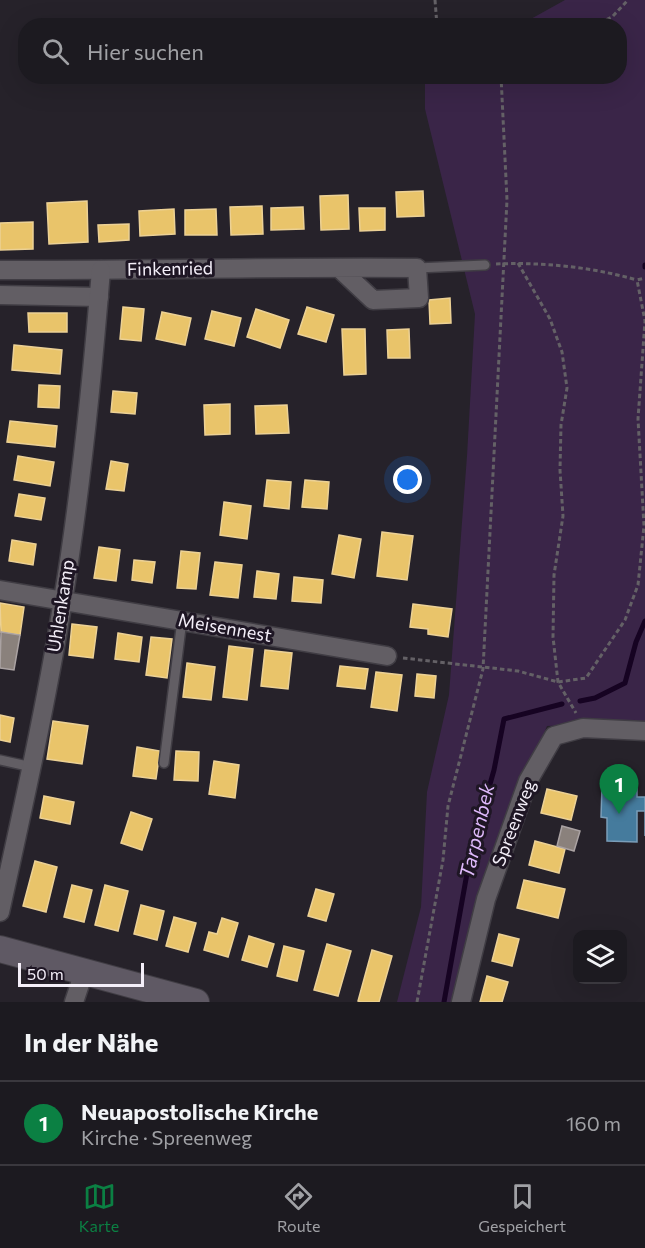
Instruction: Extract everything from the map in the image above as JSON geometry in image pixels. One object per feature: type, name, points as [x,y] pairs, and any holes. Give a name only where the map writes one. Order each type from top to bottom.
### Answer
[{"type":"main road","points":[[0,950],[196,1002]]},
{"type":"street","points":[[339,267],[373,300],[419,298],[417,268]]},
{"type":"street","name":"Finkenried","points":[[0,270],[417,268]]},
{"type":"street","name":"Uhlenkamp","points":[[0,912],[32,767],[63,600],[86,434],[101,270]]},
{"type":"street","points":[[0,295],[99,297]]},
{"type":"street","name":"Meisennest","points":[[0,590],[387,656]]},
{"type":"street","name":"Spreenweg","points":[[460,1002],[486,899],[528,781],[554,736],[584,728],[645,731]]},
{"type":"street","points":[[74,1002],[84,972]]},
{"type":"lane","name":"Finkenried","points":[[417,268],[485,265]]},
{"type":"lane","points":[[164,764],[182,620]]},
{"type":"lane","points":[[0,760],[32,767]]},
{"type":"path","points":[[435,0],[436,18]]},
{"type":"path","points":[[610,18],[628,0]]},
{"type":"path","points":[[417,1002],[443,860],[448,806],[483,669],[507,200],[501,84]]},
{"type":"path","points":[[518,263],[550,319],[562,352],[567,388],[561,425],[560,470],[563,516],[554,575],[553,637],[558,682],[584,728]]},
{"type":"path","points":[[504,264],[541,263],[603,272],[637,280],[644,278]]},
{"type":"path","points":[[387,656],[483,669],[518,671],[558,682],[586,678],[626,620],[638,585],[644,526],[638,419],[645,321],[637,280]]},
{"type":"shaded area","points":[[565,0],[645,0],[645,723],[547,726],[491,858],[452,1002],[397,1002],[421,907],[427,792],[449,695],[475,314],[425,109],[425,84],[627,84],[627,18],[533,18]]},
{"type":"building: Wohnen","points":[[423,191],[424,216],[397,217],[396,192]]},
{"type":"building: Wohnen","points":[[348,195],[349,229],[321,230],[320,196]]},
{"type":"building: Wohnen","points":[[87,201],[88,242],[49,244],[47,203]]},
{"type":"building: Wohnen","points":[[262,206],[263,234],[231,235],[230,207]]},
{"type":"building: Wohnen","points":[[303,207],[304,229],[271,230],[271,208]]},
{"type":"building: Wohnen","points":[[359,208],[385,208],[385,230],[360,231]]},
{"type":"building: Wohnen","points":[[174,209],[175,234],[140,236],[139,211]]},
{"type":"building: Wohnen","points":[[216,209],[217,235],[185,235],[185,210]]},
{"type":"building: Wohnen","points":[[33,222],[33,249],[0,250],[0,223]]},
{"type":"building: Wohnen","points":[[129,224],[129,240],[99,242],[98,225]]},
{"type":"building: Wohnen","points":[[450,298],[451,323],[430,324],[429,300]]},
{"type":"building: Wohnen","points":[[123,307],[144,309],[141,341],[120,339]]},
{"type":"building: Wohnen","points":[[307,307],[334,315],[326,342],[298,334]]},
{"type":"building: Wohnen","points":[[256,309],[289,320],[280,348],[247,337]]},
{"type":"building: Wohnen","points":[[212,311],[241,318],[234,346],[205,339]]},
{"type":"building: Wohnen","points":[[162,312],[191,318],[185,345],[156,339]]},
{"type":"building: Wohnen","points":[[28,313],[67,313],[67,332],[29,332]]},
{"type":"building: Wohnen","points":[[342,329],[365,329],[366,374],[344,375]]},
{"type":"building: Wohnen","points":[[409,329],[410,358],[388,358],[387,330]]},
{"type":"building: Wohnen","points":[[14,345],[62,350],[60,374],[12,370]]},
{"type":"building: Wohnen","points":[[39,385],[60,386],[59,408],[38,407]]},
{"type":"building: Wohnen","points":[[113,391],[137,393],[135,414],[111,412]]},
{"type":"building: Wohnen","points":[[230,404],[230,434],[205,435],[204,405]]},
{"type":"building: Wohnen","points":[[287,405],[289,433],[256,434],[255,406]]},
{"type":"building: Wohnen","points":[[10,421],[57,426],[55,447],[7,442]]},
{"type":"building: Wohnen","points":[[18,456],[54,462],[50,486],[14,480]]},
{"type":"building: Wohnen","points":[[111,461],[128,464],[124,491],[106,489]]},
{"type":"building: Wohnen","points":[[267,480],[291,482],[289,509],[264,506]]},
{"type":"building: Wohnen","points":[[305,480],[329,482],[327,509],[302,507]]},
{"type":"building: Wohnen","points":[[19,494],[45,498],[41,520],[15,516]]},
{"type":"building: Wohnen","points":[[224,502],[251,506],[247,539],[220,535]]},
{"type":"building: Wohnen","points":[[382,532],[413,536],[407,580],[377,576]]},
{"type":"building: Wohnen","points":[[339,535],[361,539],[354,578],[332,574]]},
{"type":"building: Wohnen","points":[[12,540],[36,544],[33,565],[9,561]]},
{"type":"building: Wohnen","points":[[99,547],[120,550],[116,581],[94,578]]},
{"type":"building: Wohnen","points":[[181,551],[200,553],[196,589],[177,588]]},
{"type":"building: Wohnen","points":[[134,560],[155,562],[152,583],[132,580]]},
{"type":"building: Wohnen","points":[[215,562],[242,565],[238,598],[210,595]]},
{"type":"building: Wohnen","points":[[257,571],[279,574],[276,599],[254,597]]},
{"type":"building: Wohnen","points":[[294,577],[323,580],[321,603],[292,601]]},
{"type":"building: Wohnen","points":[[0,603],[24,607],[20,635],[1,632]]},
{"type":"building: Wohnen","points":[[413,604],[452,609],[448,637],[428,634],[428,629],[410,627]]},
{"type":"building: Wohnen","points":[[72,624],[97,627],[93,658],[69,655]]},
{"type":"building: Wohnen","points":[[118,633],[142,637],[139,662],[115,659]]},
{"type":"building: Wohnen","points":[[151,637],[172,639],[167,678],[146,675]]},
{"type":"building: Wohnen","points":[[229,646],[253,649],[247,700],[223,697]]},
{"type":"building: Wohnen","points":[[265,650],[292,653],[288,689],[261,686]]},
{"type":"building: Wohnen","points":[[187,663],[215,667],[211,700],[183,697]]},
{"type":"building: Wohnen","points":[[340,666],[368,669],[365,689],[337,686]]},
{"type":"building: Wohnen","points":[[376,672],[402,675],[397,711],[371,707]]},
{"type":"building: Wohnen","points":[[417,674],[436,676],[434,698],[415,696]]},
{"type":"building: Wohnen","points":[[0,715],[14,718],[10,742],[0,740]]},
{"type":"building: Wohnen","points":[[53,721],[88,726],[82,764],[47,759]]},
{"type":"building: Wohnen","points":[[137,747],[160,751],[156,779],[133,776]]},
{"type":"building: Wohnen","points":[[176,751],[199,752],[198,781],[174,780]]},
{"type":"building: Wohnen","points":[[214,761],[239,765],[235,798],[209,794]]},
{"type":"building: Wohnen","points":[[547,789],[577,796],[571,820],[541,813]]},
{"type":"building: Wohnen","points":[[44,796],[74,802],[70,824],[40,818]]},
{"type":"building: Wohnen","points":[[131,812],[152,819],[142,850],[121,843]]},
{"type":"building: Wohnen","points":[[535,841],[565,849],[559,873],[529,865]]},
{"type":"building: Wohnen","points":[[35,861],[57,867],[46,912],[23,906]]},
{"type":"building: Wohnen","points":[[524,880],[565,889],[558,918],[517,908]]},
{"type":"building: Wohnen","points":[[72,885],[92,890],[84,922],[64,917]]},
{"type":"building: Wohnen","points":[[105,885],[128,891],[118,931],[95,925]]},
{"type":"building: Wohnen","points":[[316,889],[334,894],[326,921],[308,916]]},
{"type":"building: Wohnen","points":[[141,905],[164,911],[157,940],[134,934]]},
{"type":"building: Wohnen","points":[[174,917],[196,923],[188,952],[166,946]]},
{"type":"building: Wohnen","points":[[222,918],[238,923],[228,957],[204,950],[209,932],[217,934]]},
{"type":"building: Wohnen","points":[[499,934],[519,939],[512,966],[492,961]]},
{"type":"building: Wohnen","points":[[249,936],[274,944],[267,967],[242,960]]},
{"type":"building: Wohnen","points":[[327,944],[351,951],[338,996],[314,990]]},
{"type":"building: Wohnen","points":[[284,946],[304,951],[297,981],[277,976]]},
{"type":"building: Wohnen","points":[[372,950],[392,956],[379,1002],[361,1002],[358,1001]]},
{"type":"building: Wohnen","points":[[487,976],[508,982],[502,1002],[480,1002]]},
{"type":"building: Öffentlich","points":[[602,787],[637,787],[637,797],[645,797],[645,811],[637,811],[637,842],[607,841],[607,818],[601,817]]},
{"type":"building: Industrie","points":[[1,632],[20,635],[14,670],[0,668]]},
{"type":"building: Industrie","points":[[562,826],[580,831],[574,851],[557,846]]},
{"type":"waterway","name":"Tarpenbek","points":[[580,701],[595,698],[625,683],[636,642],[645,621]]},
{"type":"waterway","name":"Tarpenbek","points":[[444,1002],[471,851],[494,770],[504,719],[562,704]]},
{"type":"place","name":"Neuapostolische Kirche","points":[[619,814]]}]
